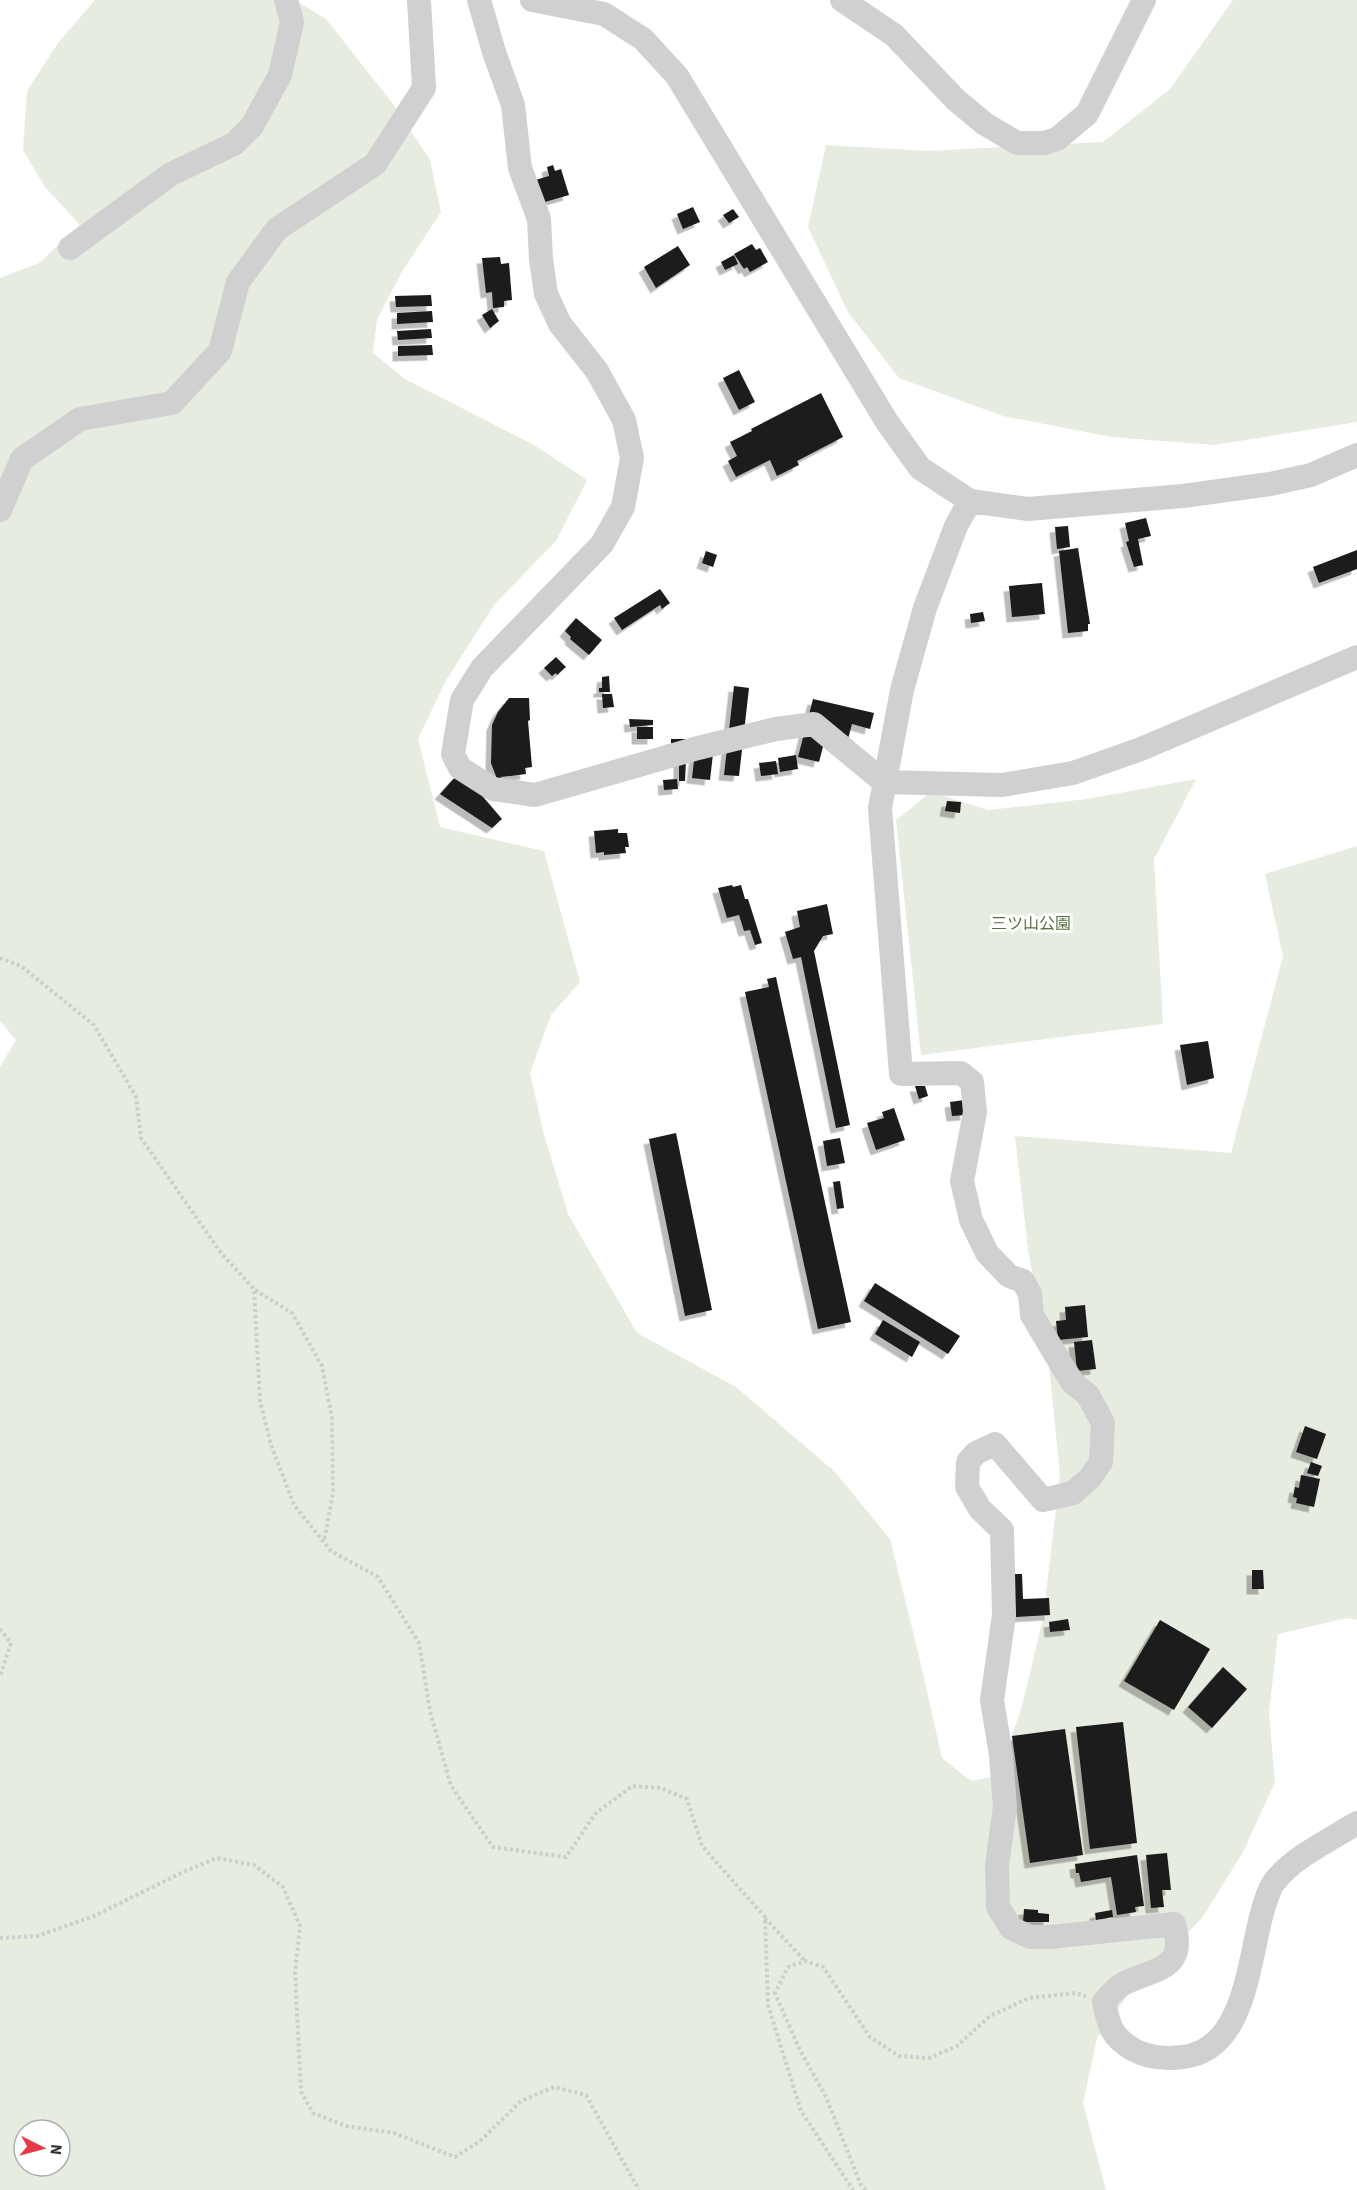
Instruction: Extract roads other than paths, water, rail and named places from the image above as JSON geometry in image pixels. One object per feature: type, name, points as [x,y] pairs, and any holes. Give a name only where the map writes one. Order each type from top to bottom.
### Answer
[{"type":"street","points":[[70,248],[171,174],[234,144],[252,126],[280,75],[292,22],[286,0]]},
{"type":"street","points":[[0,510],[22,459],[80,419],[172,403],[220,351],[238,282],[277,229],[375,164],[424,88],[419,0]]},
{"type":"street","points":[[479,0],[513,105],[520,168],[539,219],[546,294],[560,324],[597,372],[624,420],[632,458],[622,507],[602,544],[482,668],[462,700],[453,754],[460,768],[493,789],[535,795],[698,748],[776,729],[814,724],[884,782],[1002,785],[1073,773],[1141,748],[1357,657]]},
{"type":"street","points":[[532,0],[604,14],[644,39],[676,76],[887,422],[920,468],[970,501],[1028,509],[1183,496],[1270,484],[1311,475],[1357,455]]},
{"type":"street","points":[[842,0],[894,35],[956,100],[985,124],[1017,143],[1044,143],[1057,139],[1087,114],[1144,0]]},
{"type":"street","points":[[970,501],[956,526],[925,608],[902,690],[880,808],[901,1074],[961,1073],[972,1082],[975,1112],[962,1181],[971,1220],[987,1253],[1009,1276],[1023,1281],[1030,1294],[1032,1315],[1060,1364],[1073,1383],[1088,1395],[1103,1424],[1101,1462],[1090,1478],[1073,1493],[1043,1500],[994,1444],[976,1453],[968,1462],[967,1487],[980,1509],[1002,1530],[1004,1615],[992,1700],[1005,1807],[997,1865],[998,1907],[1011,1928],[1030,1937],[1174,1924],[1178,1939],[1174,1956],[1166,1967],[1119,1986],[1104,2002],[1108,2025],[1117,2037],[1135,2051],[1157,2058],[1196,2056],[1216,2041],[1229,2027],[1243,1998],[1254,1940],[1263,1907],[1274,1881],[1299,1859],[1357,1823]]},
{"type":"park label","name":"三ツ山公園","points":[[1031,923]]}]
